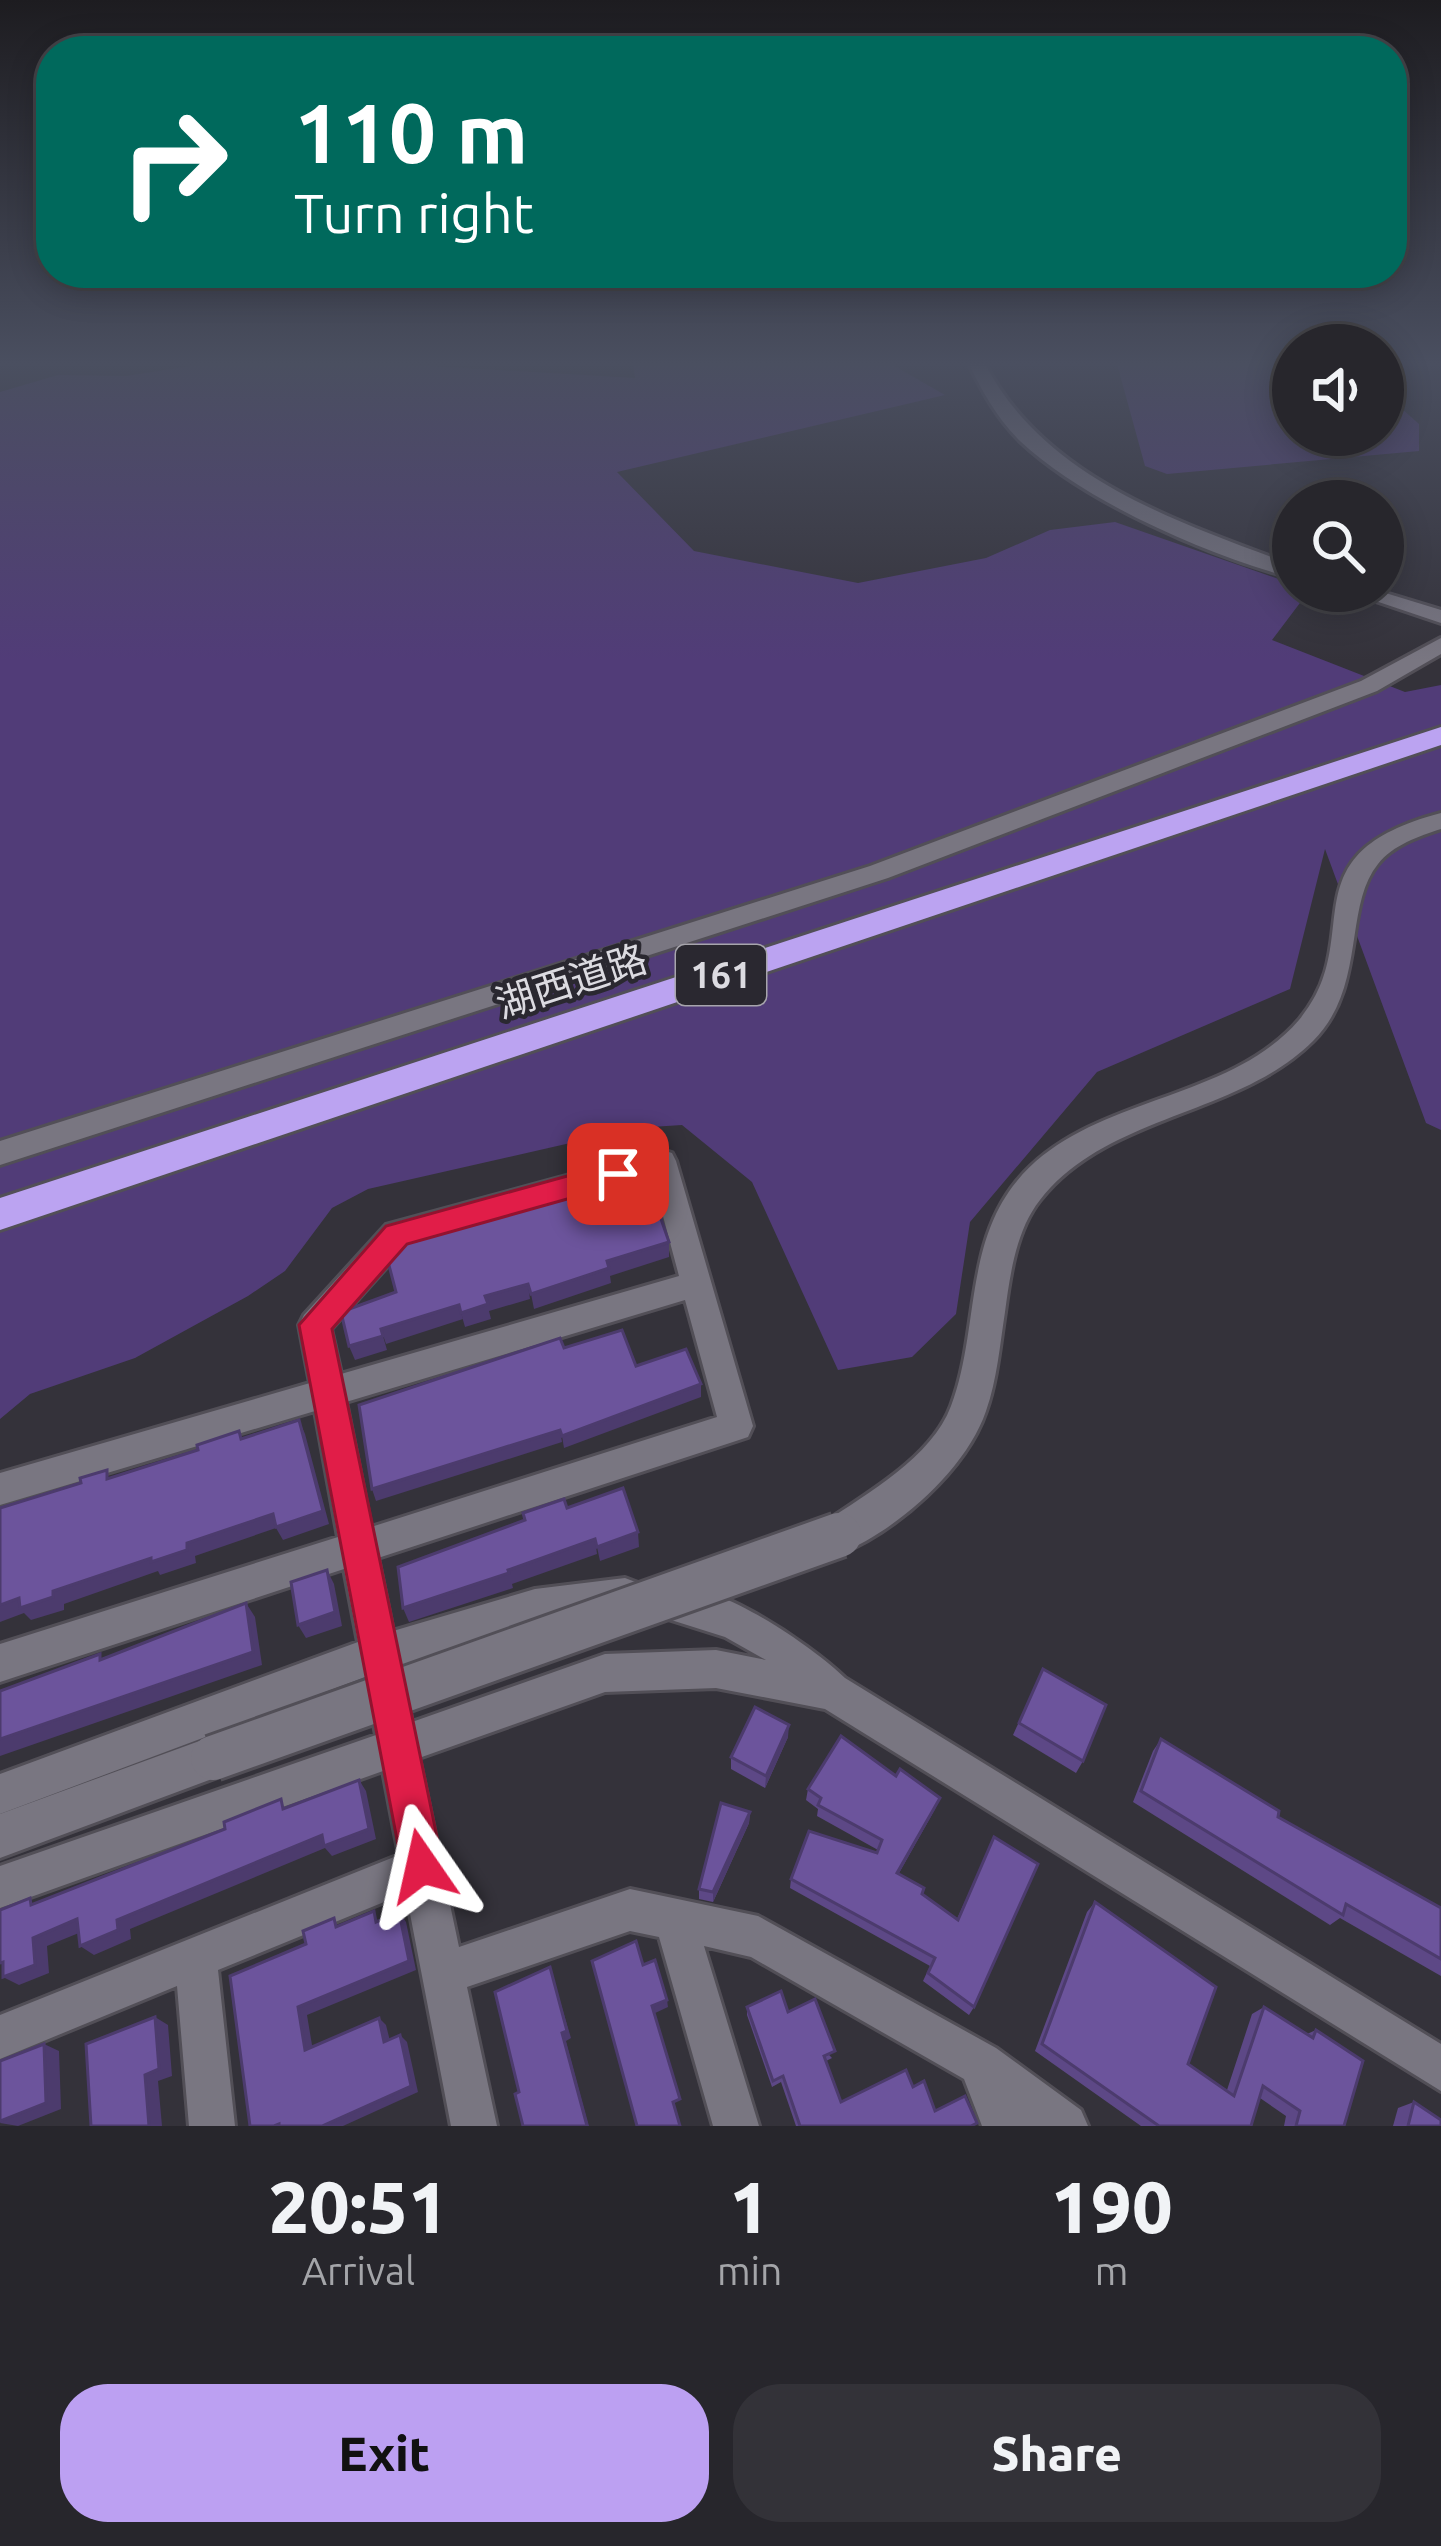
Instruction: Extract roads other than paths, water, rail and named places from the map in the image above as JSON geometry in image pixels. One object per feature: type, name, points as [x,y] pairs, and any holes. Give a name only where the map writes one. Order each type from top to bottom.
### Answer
[{"type":"highway","name":"湖西道路","points":[[0,1190],[1441,718]]},
{"type":"highway","name":"湖西道路","points":[[0,1214],[1441,736]]},
{"type":"street","points":[[1060,463],[1169,522],[1272,564]]},
{"type":"street","points":[[1404,605],[1441,616]]},
{"type":"street","points":[[0,1153],[879,872],[1369,686],[1441,645]]},
{"type":"street","points":[[0,1836],[838,1534],[880,1508],[930,1463],[966,1417],[998,1259],[1029,1190],[1089,1145],[1252,1069],[1291,1045],[1316,1018],[1334,986],[1359,868],[1403,832],[1441,821]]},
{"type":"street","points":[[0,1663],[358,1546],[736,1426],[662,1162],[397,1234],[315,1325],[358,1546],[473,2126]]},
{"type":"street","points":[[0,1489],[697,1284]]},
{"type":"street","points":[[0,1794],[380,1653],[536,1607],[635,1594],[720,1613],[796,1654],[832,1691],[1441,2069]]},
{"type":"street","points":[[0,1887],[605,1673],[716,1669],[832,1691]]},
{"type":"street","points":[[0,2037],[422,1866]]},
{"type":"street","points":[[443,1974],[630,1910],[758,1937],[980,2063],[1065,2126]]},
{"type":"street","points":[[675,1918],[736,2126]]},
{"type":"street","points":[[196,1961],[212,2126]]},
{"type":"street","points":[[980,2063],[1004,2126]]}]
